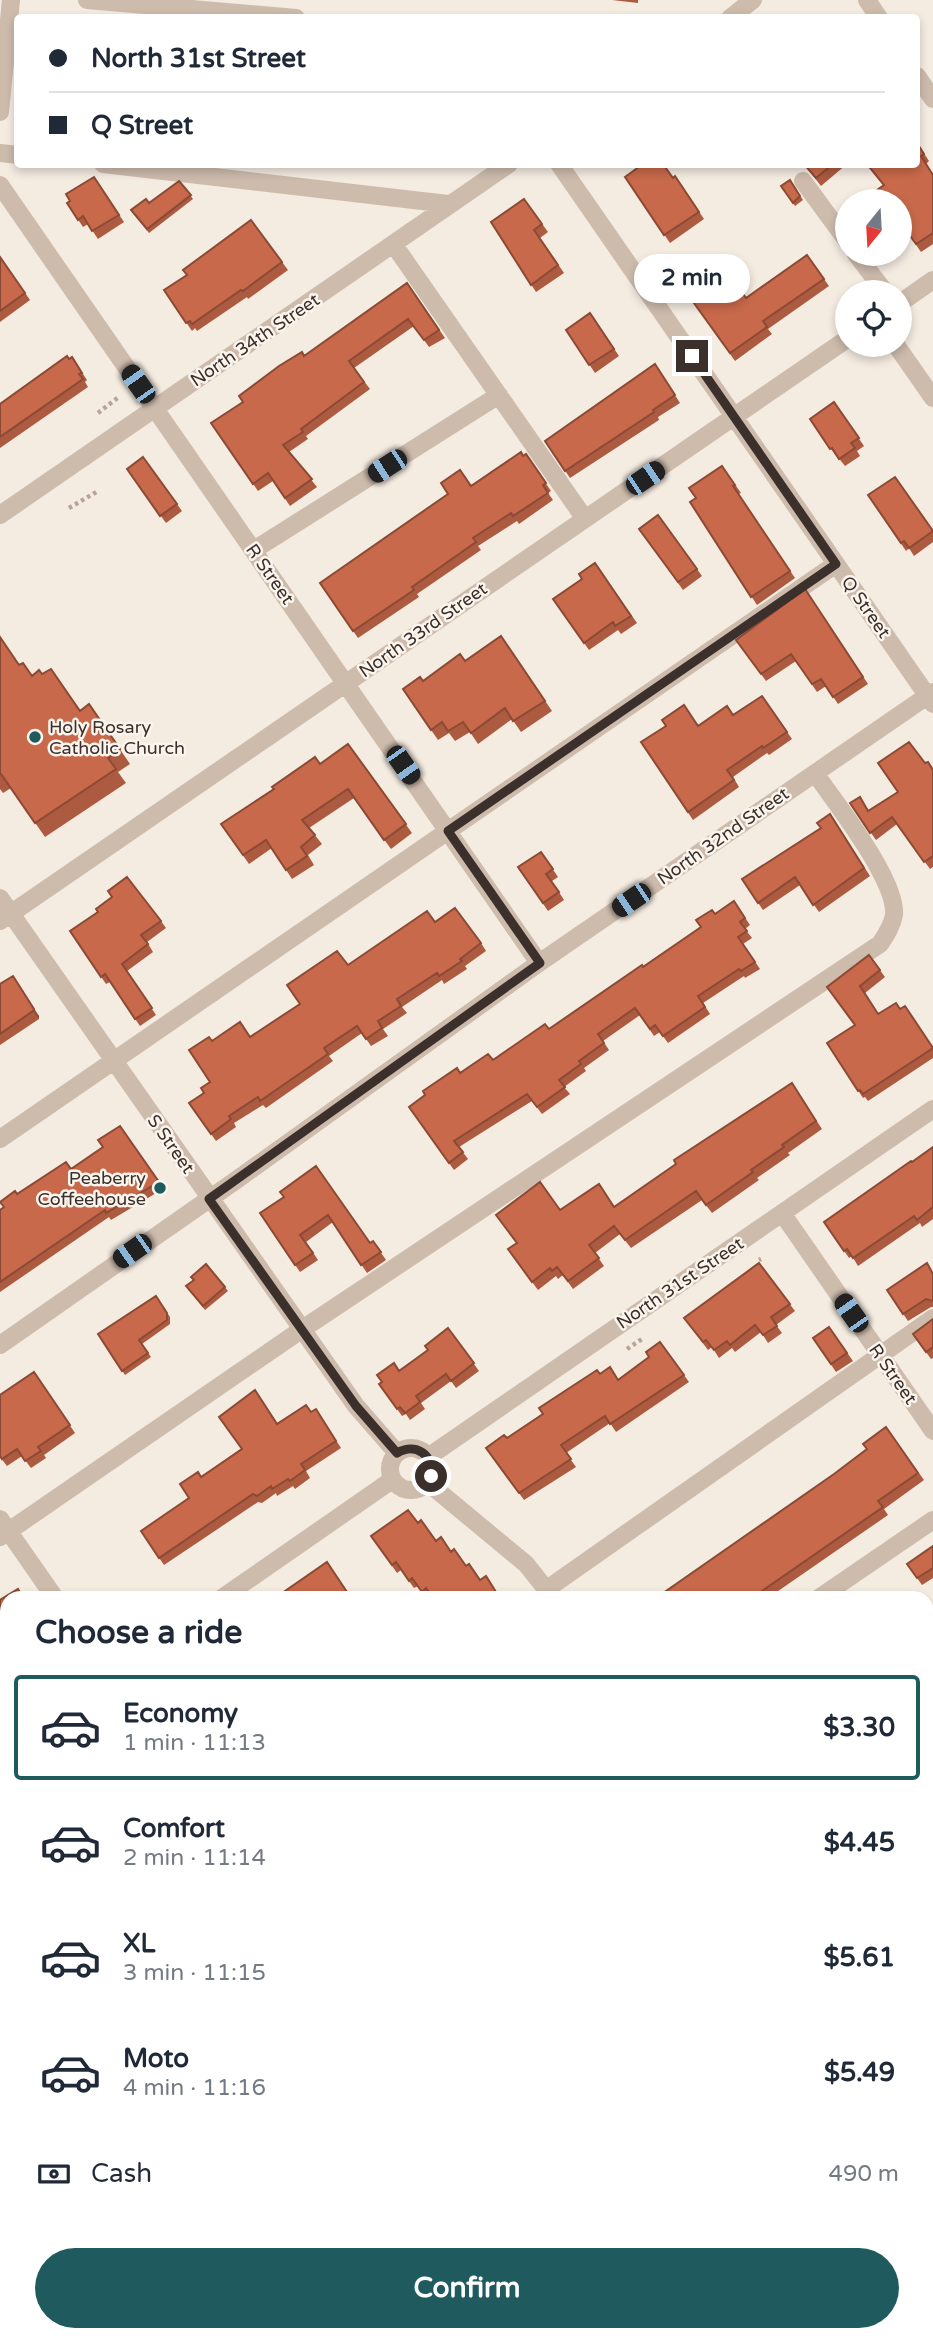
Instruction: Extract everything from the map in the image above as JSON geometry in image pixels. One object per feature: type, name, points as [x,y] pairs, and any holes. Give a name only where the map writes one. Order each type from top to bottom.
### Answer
[{"type":"street","points":[[0,112],[11,0]]},
{"type":"street","points":[[87,0],[260,7],[283,14]]},
{"type":"street","points":[[735,14],[753,0]]},
{"type":"street","points":[[920,80],[933,99]]},
{"type":"street","points":[[138,168],[448,204]]},
{"type":"street","name":"North 34th Street","points":[[0,515],[503,168]]},
{"type":"street","name":"Q Street","points":[[562,168],[931,698]]},
{"type":"street","points":[[803,181],[835,225]]},
{"type":"street","name":"R Street","points":[[0,185],[540,963]]},
{"type":"street","points":[[394,244],[585,519]]},
{"type":"street","points":[[865,266],[876,280]]},
{"type":"street","points":[[912,295],[933,280]]},
{"type":"street","name":"North 33rd Street","points":[[5,918],[835,347]]},
{"type":"street","points":[[904,357],[933,398]]},
{"type":"street","points":[[254,550],[499,395]]},
{"type":"street","points":[[0,1139],[836,564]]},
{"type":"street","name":"North 32nd Street","points":[[0,1345],[540,963],[815,773],[931,698]]},
{"type":"street","points":[[50,1591],[3,1529],[880,944],[894,914],[892,898],[884,876],[815,773]]},
{"type":"street","name":"S Street","points":[[0,898],[5,918],[114,1060],[356,1406],[397,1453]]},
{"type":"street","name":"North 31st Street","points":[[428,1457],[933,1109]]},
{"type":"street","name":"R Street","points":[[782,1213],[933,1431]]},
{"type":"street","points":[[553,1591],[933,1318]]},
{"type":"street","points":[[416,1449],[428,1457],[432,1469],[422,1487],[409,1491],[397,1486],[392,1480],[389,1469],[397,1453],[416,1449]]},
{"type":"street","points":[[232,1591],[392,1480]]},
{"type":"street","points":[[427,1482],[526,1564],[548,1591]]},
{"type":"street","points":[[829,1591],[933,1520]]},
{"type":"path","points":[[98,413],[120,396]]},
{"type":"path","points":[[69,508],[98,491]]},
{"type":"path","points":[[627,1349],[642,1339]]},
{"type":"building","points":[[920,148],[924,154],[921,156],[933,175],[933,233],[916,244],[912,238],[912,189],[878,189],[884,185],[870,168],[920,168]]},
{"type":"building","points":[[637,168],[666,168],[673,178],[675,176],[699,212],[664,235],[625,177]]},
{"type":"building","points":[[807,168],[828,168],[816,178]]},
{"type":"building","points":[[94,177],[119,215],[92,231],[83,216],[78,220],[67,203],[70,201],[66,194]]},
{"type":"building","points":[[790,180],[800,196],[793,203],[781,186]]},
{"type":"building","points":[[179,181],[191,195],[147,229],[131,210],[146,199],[149,203]]},
{"type":"building","points":[[524,199],[542,224],[534,230],[558,265],[531,285],[491,222]]},
{"type":"building","points":[[251,220],[282,262],[192,324],[190,321],[186,323],[164,290],[187,275],[183,270]]},
{"type":"building","points":[[807,255],[824,279],[763,321],[767,327],[730,353],[686,292],[723,265],[746,298]]},
{"type":"building","points":[[0,257],[25,293],[0,311]]},
{"type":"building","points":[[407,283],[439,330],[424,340],[408,319],[349,361],[364,382],[283,445],[312,479],[285,498],[268,473],[253,484],[211,423],[243,402],[239,396],[279,366],[302,352],[304,356]]},
{"type":"building","points":[[590,313],[614,349],[589,365],[566,330]]},
{"type":"building","points":[[67,356],[69,359],[72,357],[83,379],[0,437],[0,404]]},
{"type":"building","points":[[655,364],[675,395],[565,471],[545,441]]},
{"type":"building","points":[[834,402],[859,438],[851,443],[855,448],[839,459],[810,419]]},
{"type":"building","points":[[521,452],[523,456],[526,454],[546,483],[543,485],[548,493],[473,538],[476,542],[412,587],[414,590],[353,631],[320,583],[448,494],[441,483],[460,470],[471,486]]},
{"type":"building","points":[[143,457],[177,504],[160,516],[127,469]]},
{"type":"building","points":[[722,466],[790,571],[751,597],[690,502],[696,498],[689,488]]},
{"type":"building","points":[[895,477],[933,531],[909,548],[904,541],[901,543],[868,495]]},
{"type":"building","points":[[658,515],[697,569],[678,582],[639,529]]},
{"type":"building","points":[[595,563],[631,616],[615,626],[613,622],[584,643],[553,599],[582,579],[579,574]]},
{"type":"building","points":[[805,589],[863,677],[833,697],[821,679],[812,684],[791,654],[761,674],[736,640]]},
{"type":"building","points":[[501,636],[545,701],[513,721],[505,708],[471,733],[463,722],[448,731],[442,722],[431,730],[403,689],[420,677],[423,681],[460,654],[465,661]]},
{"type":"building","name":"Holy Rosary Catholic Church","points":[[0,637],[19,665],[23,663],[32,676],[39,670],[42,674],[51,669],[80,711],[89,704],[120,749],[108,758],[116,769],[35,823],[0,774]]},
{"type":"building","points":[[762,696],[787,732],[727,770],[734,780],[688,812],[641,742],[666,726],[662,720],[684,705],[698,726],[727,706],[733,715]]},
{"type":"building","points":[[909,742],[933,770],[933,856],[924,862],[892,817],[870,833],[850,803],[860,797],[868,811],[898,792],[878,763]]},
{"type":"building","points":[[348,744],[406,824],[384,840],[348,789],[302,820],[315,835],[301,847],[307,856],[286,870],[266,840],[243,855],[221,824],[274,789],[272,787],[315,757],[320,764]]},
{"type":"building","points":[[830,814],[864,868],[813,905],[795,877],[758,903],[742,879],[821,828],[817,823]]},
{"type":"building","points":[[541,852],[553,869],[546,874],[559,892],[543,903],[518,867]]},
{"type":"building","points":[[127,877],[161,921],[141,935],[148,944],[122,964],[152,1008],[135,1019],[105,974],[101,977],[70,931],[98,912],[96,909],[112,897],[108,891]]},
{"type":"building","points":[[734,901],[745,918],[740,922],[747,931],[738,937],[755,962],[741,971],[739,969],[698,996],[705,1007],[663,1036],[655,1025],[650,1029],[635,1008],[598,1034],[604,1043],[559,1080],[565,1087],[537,1107],[527,1094],[454,1141],[463,1152],[449,1163],[409,1107],[425,1095],[423,1091],[457,1068],[460,1073],[488,1054],[493,1060],[545,1024],[549,1029],[701,927],[696,920],[712,910],[715,914]]},
{"type":"building","points":[[455,908],[481,943],[460,959],[462,961],[439,976],[437,973],[397,999],[401,1006],[378,1021],[382,1028],[366,1039],[357,1026],[324,1048],[328,1054],[260,1101],[258,1097],[229,1116],[231,1119],[211,1134],[189,1103],[204,1093],[201,1088],[210,1082],[189,1050],[209,1037],[212,1041],[240,1022],[250,1037],[300,1004],[287,985],[337,951],[348,965],[427,911],[435,922]]},
{"type":"building","points":[[869,955],[880,970],[860,986],[878,1014],[896,1003],[900,1009],[905,1006],[933,1048],[863,1094],[858,1091],[827,1043],[855,1025],[827,987]]},
{"type":"building","points":[[13,976],[34,1009],[0,1034],[0,984]]},
{"type":"building","points":[[792,1083],[816,1121],[751,1170],[753,1172],[706,1205],[696,1191],[625,1240],[614,1226],[589,1245],[599,1258],[568,1281],[557,1267],[552,1271],[550,1268],[532,1282],[508,1249],[517,1243],[496,1215],[540,1182],[560,1210],[599,1184],[614,1207],[676,1164],[674,1160]]},
{"type":"building","points":[[120,1126],[159,1182],[106,1213],[105,1210],[0,1282],[0,1210],[4,1207],[0,1202],[66,1162],[71,1169],[103,1147],[98,1140]]},
{"type":"building","points":[[933,1147],[933,1207],[917,1220],[914,1216],[853,1258],[847,1249],[844,1251],[824,1222]]},
{"type":"building","points":[[316,1166],[370,1243],[373,1241],[381,1252],[361,1265],[328,1215],[300,1235],[313,1253],[295,1265],[260,1213],[284,1197],[280,1192]]},
{"type":"building","points":[[759,1263],[790,1304],[771,1317],[777,1326],[763,1335],[755,1325],[730,1345],[727,1341],[714,1350],[706,1340],[703,1342],[684,1318]]},
{"type":"building","points":[[927,1263],[933,1274],[933,1301],[926,1299],[903,1314],[887,1290]]},
{"type":"building","points":[[206,1264],[225,1287],[203,1306],[186,1286],[194,1280],[191,1277]]},
{"type":"building","points":[[156,1296],[167,1313],[167,1320],[139,1340],[148,1353],[122,1371],[98,1334]]},
{"type":"building","points":[[933,1319],[933,1347],[926,1352],[913,1334]]},
{"type":"building","points":[[829,1327],[847,1353],[831,1364],[813,1338]]},
{"type":"building","points":[[448,1328],[474,1363],[451,1381],[446,1374],[416,1396],[420,1402],[405,1413],[400,1407],[397,1409],[379,1384],[382,1382],[377,1375],[394,1363],[399,1371],[428,1350],[425,1346]]},
{"type":"building","points":[[660,1342],[684,1375],[610,1424],[605,1416],[561,1445],[571,1459],[519,1493],[486,1448],[504,1435],[507,1438],[543,1414],[539,1408],[597,1370],[600,1374],[610,1367],[618,1380],[649,1357],[646,1352]]},
{"type":"building","points":[[34,1372],[70,1425],[38,1447],[41,1451],[25,1461],[17,1449],[2,1459],[0,1395]]},
{"type":"building","points":[[255,1390],[277,1424],[306,1405],[311,1412],[316,1409],[336,1441],[301,1464],[305,1470],[290,1481],[288,1479],[272,1489],[271,1486],[257,1496],[253,1494],[159,1558],[141,1531],[189,1498],[180,1484],[198,1472],[201,1477],[242,1449],[219,1417]]},
{"type":"building","points":[[886,1427],[918,1473],[878,1501],[883,1507],[762,1591],[666,1591],[834,1474],[867,1449],[863,1444]]},
{"type":"building","points":[[408,1510],[418,1523],[421,1520],[436,1541],[441,1537],[451,1552],[454,1549],[480,1580],[486,1576],[495,1591],[428,1591],[426,1588],[421,1591],[412,1578],[409,1581],[396,1562],[392,1565],[371,1536]]},
{"type":"building","points":[[933,1546],[933,1568],[917,1578],[907,1564]]},
{"type":"building","points":[[327,1562],[346,1591],[285,1591]]},
{"type":"place","name":"Holy Rosary Catholic Church","points":[[35,737]]},
{"type":"place","name":"Peaberry Coffeehouse","points":[[160,1188]]},
{"type":"route","points":[[431,1476],[431,1463],[423,1452],[410,1448],[397,1453],[356,1406],[209,1199],[540,963],[448,831],[836,564],[692,356]]}]
